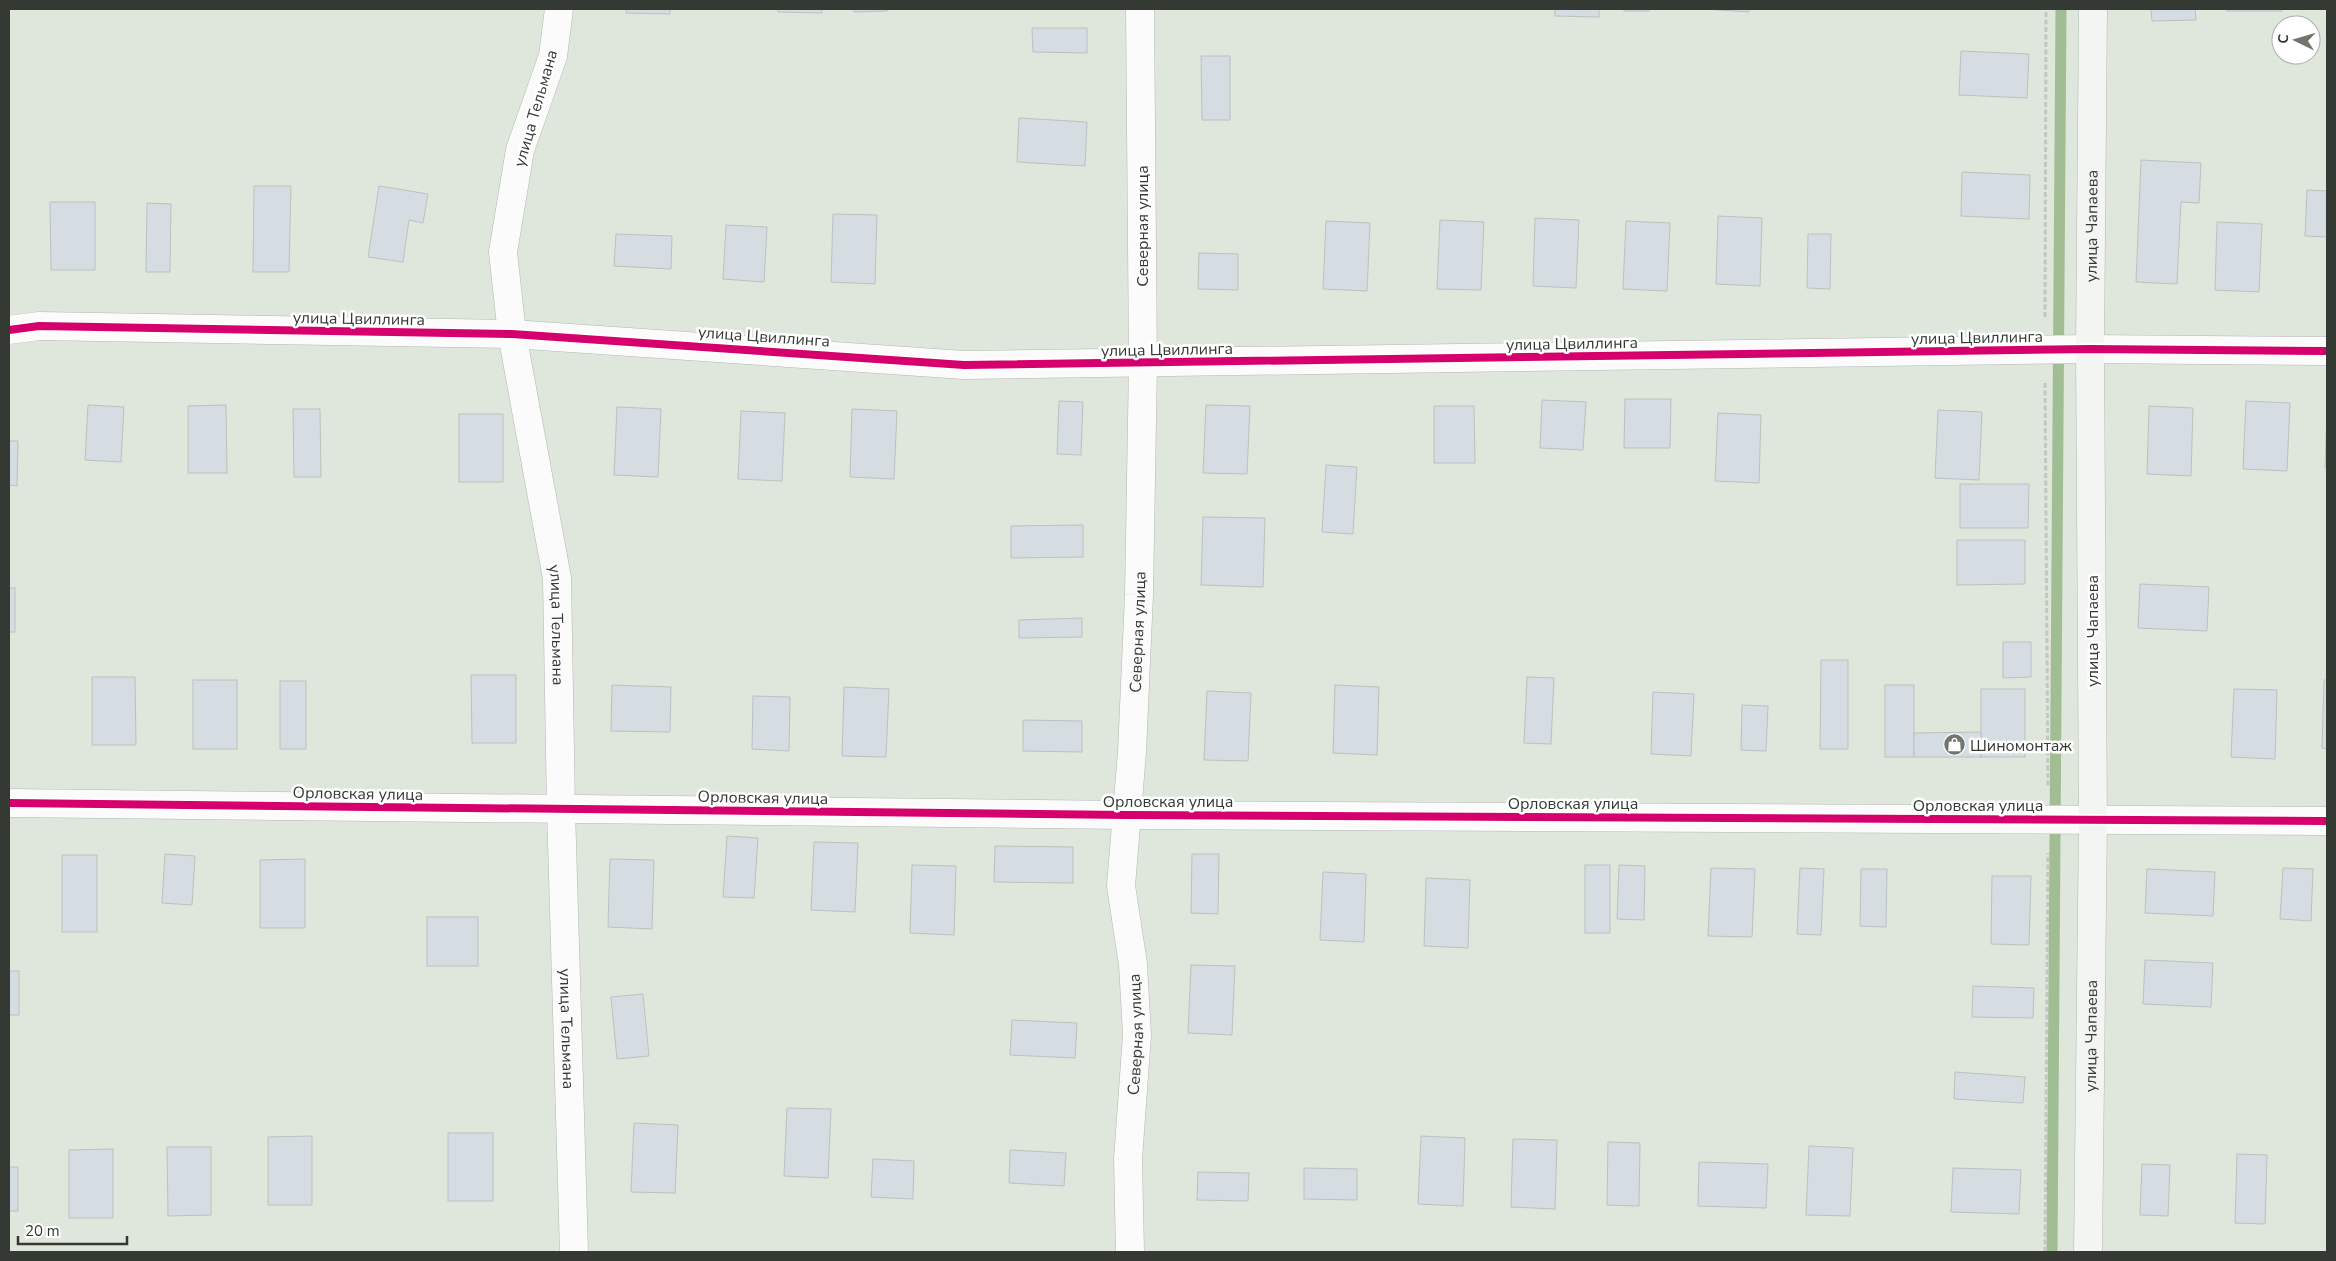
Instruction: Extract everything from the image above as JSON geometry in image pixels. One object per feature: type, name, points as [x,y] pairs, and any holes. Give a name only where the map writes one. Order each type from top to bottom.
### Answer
[{"type":"street","name":"улица Тельмана","points":[[559,9],[553,56],[520,150],[503,252],[512,334],[557,578],[561,809],[574,1252]]},
{"type":"street","name":"Северная улица","points":[[1130,1252],[1128,1159],[1137,1035],[1133,964],[1121,886],[1132,752],[1139,595],[1143,364],[1140,9]]},
{"type":"street","name":"улица Чапаева","points":[[2088,1252],[2092,820],[2090,349],[2093,9]]},
{"type":"street","name":"улица Цвиллинга","points":[[9,330],[40,326],[512,334],[964,365],[1143,364],[2090,349],[2327,351]]},
{"type":"street","name":"Орловская улица","points":[[9,804],[1127,815],[2327,821]]},
{"type":"path","points":[[2045,1252],[2048,820],[2045,350],[2046,9]]},
{"type":"building","points":[[626,9],[670,9],[670,14],[626,13]]},
{"type":"building","points":[[778,9],[822,9],[822,13],[778,12]]},
{"type":"building","points":[[854,9],[887,9],[887,11],[854,12]]},
{"type":"building","points":[[1555,9],[1599,9],[1599,17],[1555,16]]},
{"type":"building","points":[[1624,9],[1649,9],[1649,11],[1624,11]]},
{"type":"building","points":[[1705,9],[1749,9],[1749,12]]},
{"type":"building","points":[[2151,9],[2195,9],[2196,20],[2152,21]]},
{"type":"building","points":[[2227,9],[2282,9],[2282,11],[2227,11]]},
{"type":"building","points":[[1032,28],[1087,28],[1087,53],[1033,52]]},
{"type":"building","points":[[1961,51],[2029,54],[2027,98],[1959,95]]},
{"type":"building","points":[[1201,56],[1230,56],[1230,120],[1202,120]]},
{"type":"building","points":[[1019,118],[1087,122],[1085,166],[1017,162]]},
{"type":"building","points":[[2141,160],[2201,163],[2199,203],[2181,202],[2177,284],[2136,282]]},
{"type":"building","points":[[1962,172],[2030,175],[2029,219],[1961,216]]},
{"type":"building","points":[[254,186],[291,186],[289,272],[253,272]]},
{"type":"building","points":[[379,186],[428,194],[423,223],[409,220],[403,262],[368,257]]},
{"type":"building","points":[[2307,190],[2327,191],[2327,237],[2305,236]]},
{"type":"building","points":[[50,202],[95,202],[95,270],[51,270]]},
{"type":"building","points":[[147,203],[171,204],[170,272],[146,272]]},
{"type":"building","points":[[833,214],[877,215],[875,284],[831,282]]},
{"type":"building","points":[[1718,216],[1762,218],[1760,286],[1716,284]]},
{"type":"building","points":[[1535,218],[1579,220],[1576,288],[1533,286]]},
{"type":"building","points":[[1440,220],[1484,222],[1481,290],[1437,289]]},
{"type":"building","points":[[1326,221],[1370,223],[1367,291],[1323,289]]},
{"type":"building","points":[[1626,221],[1670,223],[1667,291],[1623,289]]},
{"type":"building","points":[[2217,222],[2262,224],[2259,292],[2215,290]]},
{"type":"building","points":[[726,225],[767,227],[764,282],[723,279]]},
{"type":"building","points":[[616,234],[672,236],[671,269],[614,266]]},
{"type":"building","points":[[1808,234],[1831,234],[1830,289],[1807,288]]},
{"type":"building","points":[[1199,253],[1238,254],[1238,290],[1198,289]]},
{"type":"building","points":[[1625,399],[1671,399],[1670,448],[1624,448]]},
{"type":"building","points":[[1542,400],[1586,402],[1583,450],[1540,448]]},
{"type":"building","points":[[1059,401],[1083,402],[1081,455],[1057,454]]},
{"type":"building","points":[[2246,401],[2290,403],[2287,471],[2243,469]]},
{"type":"building","points":[[88,405],[124,407],[121,462],[85,460]]},
{"type":"building","points":[[226,405],[227,473],[188,473],[188,406]]},
{"type":"building","points":[[1206,405],[1250,406],[1247,474],[1203,473]]},
{"type":"building","points":[[1434,406],[1474,406],[1475,463],[1434,463]]},
{"type":"building","points":[[2149,406],[2193,408],[2191,476],[2147,474]]},
{"type":"building","points":[[617,407],[661,409],[658,477],[614,475]]},
{"type":"building","points":[[293,409],[320,409],[321,477],[294,477]]},
{"type":"building","points":[[852,409],[897,411],[894,479],[850,477]]},
{"type":"building","points":[[1938,410],[1982,412],[1979,480],[1935,478]]},
{"type":"building","points":[[741,411],[785,413],[782,481],[738,479]]},
{"type":"building","points":[[1718,413],[1761,415],[1759,483],[1715,481]]},
{"type":"building","points":[[2327,413],[2327,468],[2325,468]]},
{"type":"building","points":[[459,414],[503,414],[503,482],[459,482]]},
{"type":"building","points":[[9,441],[18,441],[17,486],[9,485]]},
{"type":"building","points":[[1326,465],[1357,467],[1353,534],[1322,532]]},
{"type":"building","points":[[1960,484],[2029,484],[2028,528],[1960,528]]},
{"type":"building","points":[[1203,517],[1265,518],[1263,587],[1201,585]]},
{"type":"building","points":[[1083,525],[1083,557],[1011,558],[1011,526]]},
{"type":"building","points":[[1957,540],[2025,540],[2025,584],[1957,585]]},
{"type":"building","points":[[2140,584],[2209,587],[2207,631],[2138,628]]},
{"type":"building","points":[[9,588],[15,588],[15,632],[9,632]]},
{"type":"building","points":[[1082,618],[1082,637],[1019,638],[1019,620]]},
{"type":"building","points":[[2003,642],[2031,642],[2031,677],[2003,678]]},
{"type":"building","points":[[1821,660],[1848,660],[1848,749],[1820,749]]},
{"type":"building","points":[[471,675],[516,675],[516,743],[472,743]]},
{"type":"building","points":[[92,677],[135,677],[136,745],[92,745]]},
{"type":"building","points":[[1527,677],[1554,678],[1551,744],[1524,743]]},
{"type":"building","points":[[193,680],[237,680],[237,749],[193,749]]},
{"type":"building","points":[[2324,680],[2327,680],[2327,749],[2322,748]]},
{"type":"building","points":[[280,681],[306,681],[306,749],[280,749]]},
{"type":"building","points":[[612,685],[671,687],[670,732],[611,731]]},
{"type":"building","points":[[1335,685],[1379,687],[1377,755],[1333,753]]},
{"type":"building","points":[[1885,685],[1914,685],[1914,757],[1885,757]]},
{"type":"building","points":[[844,687],[889,689],[886,757],[842,756]]},
{"type":"building","points":[[1981,689],[2025,689],[2025,757],[1981,757]]},
{"type":"building","points":[[2234,689],[2277,690],[2275,759],[2231,757]]},
{"type":"building","points":[[1207,691],[1251,693],[1248,761],[1204,760]]},
{"type":"building","points":[[1653,692],[1694,694],[1691,756],[1651,754]]},
{"type":"building","points":[[753,696],[790,697],[789,751],[752,749]]},
{"type":"building","points":[[1742,705],[1768,706],[1766,751],[1741,750]]},
{"type":"building","points":[[1023,720],[1082,721],[1082,752],[1023,751]]},
{"type":"building","points":[[1981,732],[1981,757],[1914,757],[1914,733]]},
{"type":"building","points":[[727,836],[758,838],[754,898],[723,897]]},
{"type":"building","points":[[814,842],[858,843],[855,912],[811,910]]},
{"type":"building","points":[[995,846],[1073,847],[1073,883],[994,882]]},
{"type":"building","points":[[165,854],[195,856],[192,905],[162,903]]},
{"type":"building","points":[[1192,854],[1219,854],[1218,914],[1191,913]]},
{"type":"building","points":[[62,855],[97,855],[97,932],[62,932]]},
{"type":"building","points":[[305,859],[305,928],[260,928],[260,860]]},
{"type":"building","points":[[610,859],[654,860],[652,929],[608,927]]},
{"type":"building","points":[[912,865],[956,866],[954,935],[910,933]]},
{"type":"building","points":[[1585,865],[1610,865],[1610,933],[1585,933]]},
{"type":"building","points":[[1619,865],[1645,866],[1644,920],[1617,919]]},
{"type":"building","points":[[1711,868],[1755,869],[1752,937],[1708,936]]},
{"type":"building","points":[[1800,868],[1824,869],[1821,935],[1797,934]]},
{"type":"building","points":[[2283,868],[2313,869],[2311,921],[2280,919]]},
{"type":"building","points":[[1861,869],[1887,869],[1886,927],[1860,926]]},
{"type":"building","points":[[2147,869],[2215,872],[2213,916],[2145,913]]},
{"type":"building","points":[[1323,872],[1366,874],[1364,942],[1320,940]]},
{"type":"building","points":[[1992,876],[2031,876],[2029,945],[1991,944]]},
{"type":"building","points":[[1426,878],[1470,880],[1468,948],[1424,946]]},
{"type":"building","points":[[427,917],[478,917],[478,966],[427,966]]},
{"type":"building","points":[[2145,960],[2213,963],[2211,1007],[2143,1004]]},
{"type":"building","points":[[1191,965],[1235,966],[1232,1035],[1188,1033]]},
{"type":"building","points":[[9,971],[19,971],[19,1015],[9,1015]]},
{"type":"building","points":[[1973,986],[2034,988],[2033,1018],[1972,1017]]},
{"type":"building","points":[[643,994],[649,1056],[617,1059],[611,997]]},
{"type":"building","points":[[1012,1020],[1077,1023],[1075,1058],[1010,1055]]},
{"type":"building","points":[[1955,1072],[2025,1077],[2023,1103],[1954,1099]]},
{"type":"building","points":[[787,1108],[831,1109],[828,1178],[784,1176]]},
{"type":"building","points":[[634,1123],[678,1125],[675,1193],[631,1192]]},
{"type":"building","points":[[448,1133],[493,1133],[493,1201],[448,1201]]},
{"type":"building","points":[[312,1136],[312,1205],[268,1205],[268,1137]]},
{"type":"building","points":[[1421,1136],[1465,1138],[1463,1206],[1418,1204]]},
{"type":"building","points":[[1513,1139],[1557,1140],[1555,1209],[1511,1207]]},
{"type":"building","points":[[1608,1142],[1640,1143],[1639,1206],[1607,1205]]},
{"type":"building","points":[[1809,1146],[1853,1148],[1850,1216],[1806,1215]]},
{"type":"building","points":[[167,1147],[211,1147],[211,1215],[168,1216]]},
{"type":"building","points":[[113,1149],[113,1218],[69,1218],[69,1150]]},
{"type":"building","points":[[1010,1150],[1066,1153],[1064,1186],[1009,1183]]},
{"type":"building","points":[[2237,1154],[2267,1155],[2265,1224],[2235,1223]]},
{"type":"building","points":[[873,1159],[914,1161],[913,1199],[871,1197]]},
{"type":"building","points":[[1699,1162],[1768,1164],[1766,1208],[1698,1206]]},
{"type":"building","points":[[2142,1164],[2170,1165],[2168,1216],[2140,1215]]},
{"type":"building","points":[[9,1167],[18,1167],[18,1211],[9,1211]]},
{"type":"building","points":[[1304,1168],[1357,1169],[1357,1200],[1304,1199]]},
{"type":"building","points":[[1953,1168],[2021,1170],[2019,1214],[1951,1212]]},
{"type":"building","points":[[1198,1172],[1249,1173],[1248,1201],[1197,1200]]},
{"type":"waterway","points":[[2052,1252],[2061,9]]},
{"type":"cycle path","points":[[9,330],[39,326],[512,334],[964,365],[2090,349],[2327,351]]},
{"type":"cycle path","points":[[9,803],[1127,815],[2327,821]]},
{"type":"place","name":"Шиномонтаж","points":[[1954,745]]}]
